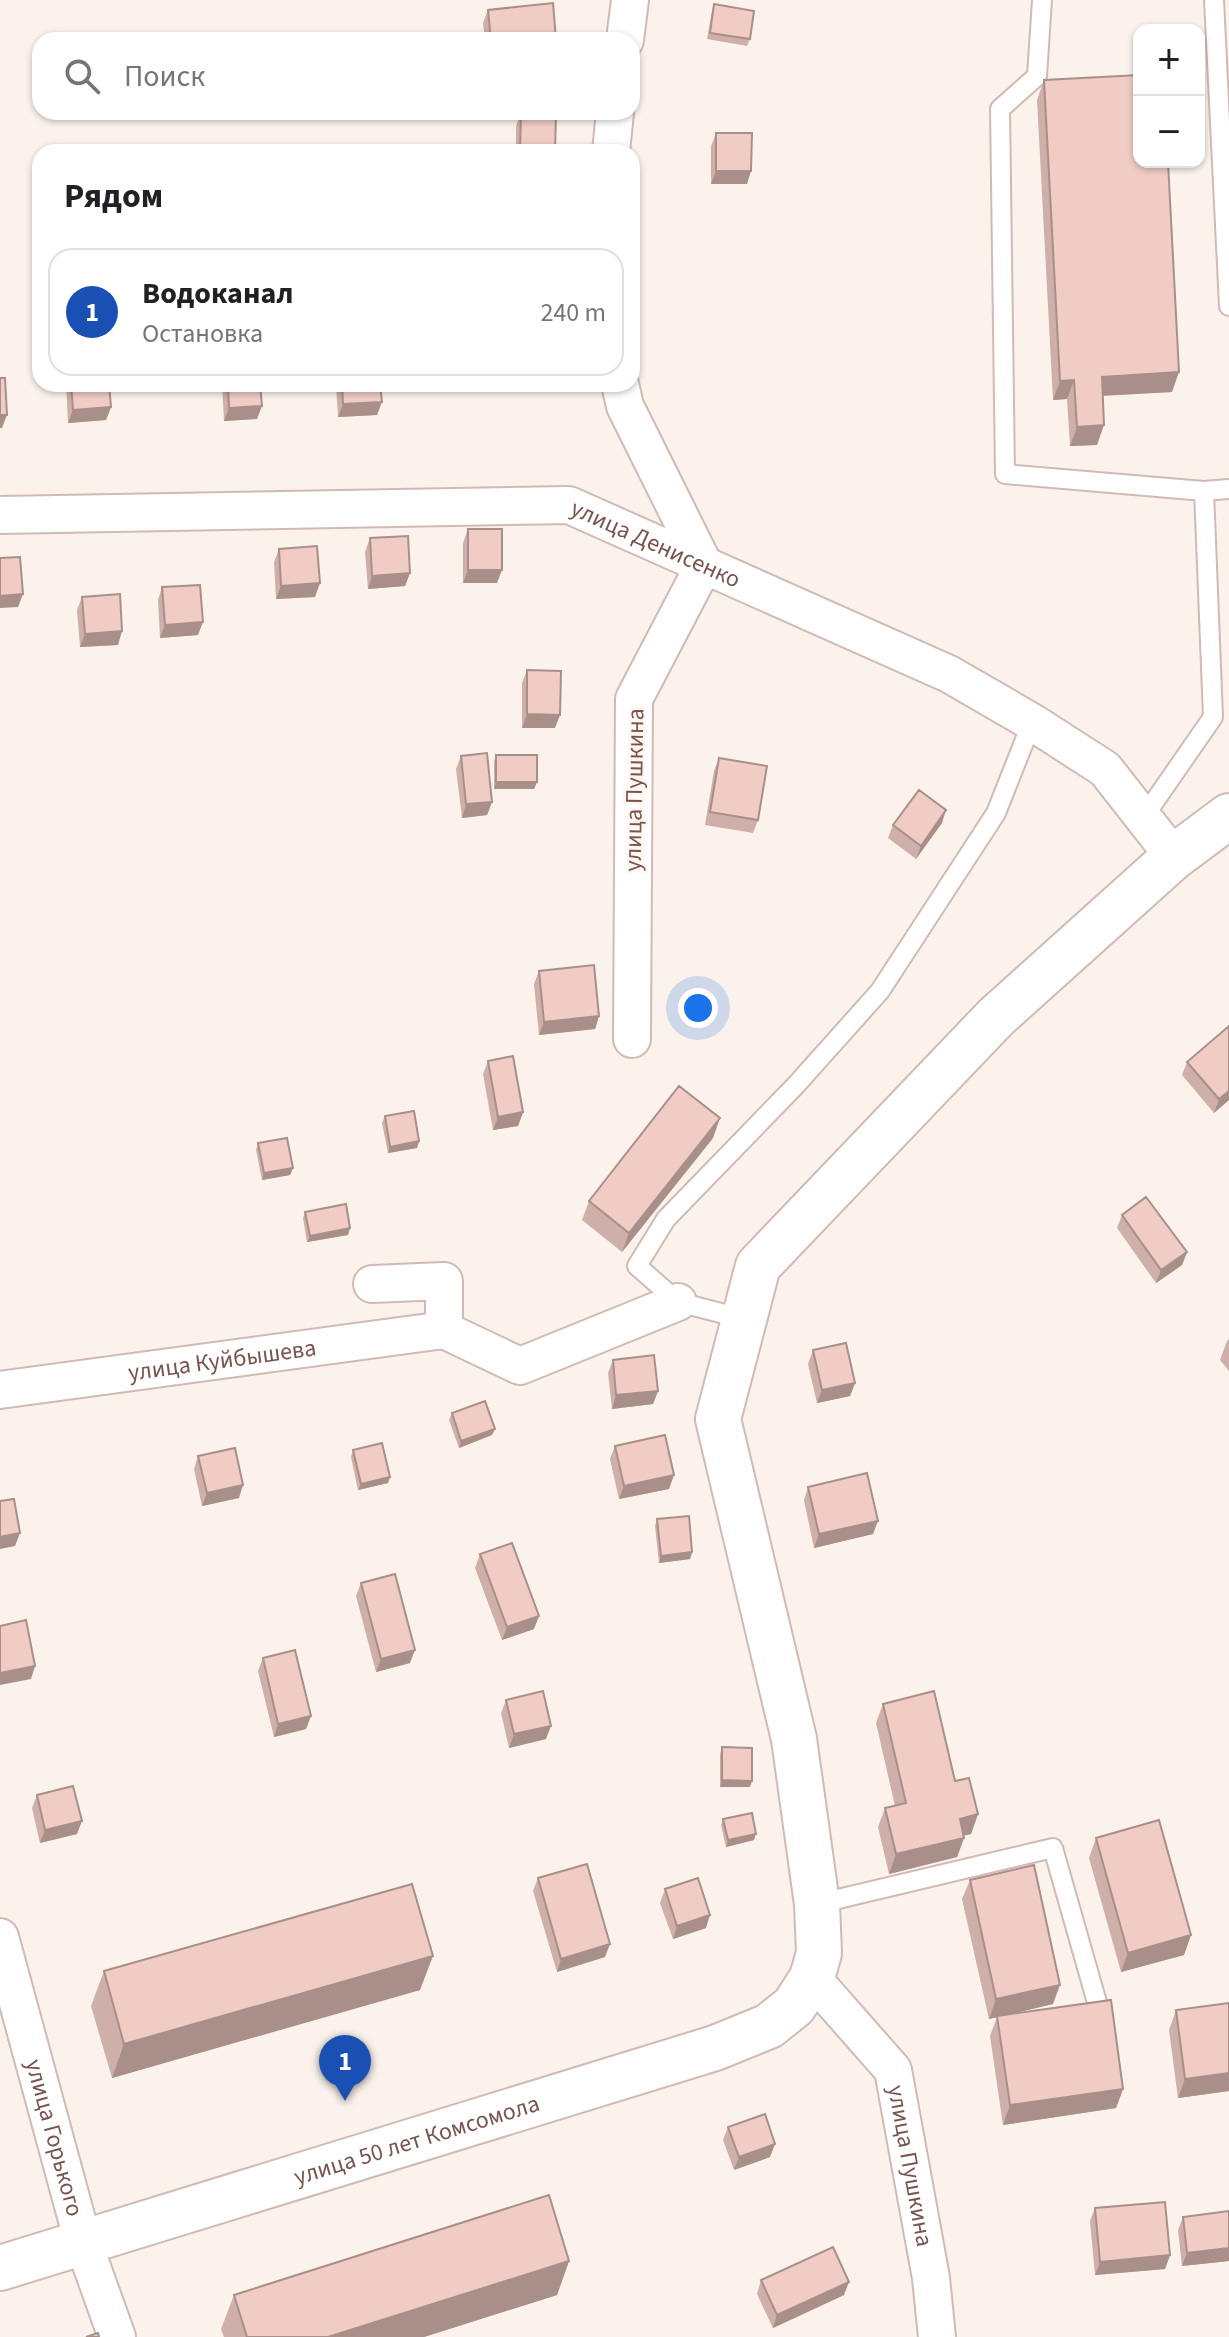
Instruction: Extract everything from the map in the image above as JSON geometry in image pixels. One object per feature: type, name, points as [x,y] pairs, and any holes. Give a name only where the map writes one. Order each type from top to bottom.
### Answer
[{"type":"street","points":[[626,32],[630,0]]},
{"type":"street","points":[[612,144],[614,120]]},
{"type":"street","points":[[622,392],[625,406],[704,565]]},
{"type":"street","name":"улица Денисенко","points":[[0,515],[569,505],[949,674],[1032,722],[1105,769],[1174,857]]},
{"type":"street","name":"улица Пушкина","points":[[632,1039],[634,699],[704,565]]},
{"type":"street","points":[[812,1978],[819,1953],[817,1904],[794,1739],[718,1419],[758,1266],[996,1017],[1174,857],[1229,816]]},
{"type":"street","points":[[372,1284],[444,1281],[444,1330],[520,1366],[678,1302]]},
{"type":"street","name":"улица Куйбышева","points":[[0,1390],[444,1330]]},
{"type":"street","name":"улица Горького","points":[[0,1937],[83,2242],[117,2337]]},
{"type":"street","name":"улица Пушкина","points":[[812,1978],[893,2070],[931,2278],[937,2337]]},
{"type":"street","name":"улица 50 лет Комсомола","points":[[0,2268],[715,2048],[769,2026],[794,2006],[812,1978]]},
{"type":"lane","points":[[1042,0],[1037,76],[1000,109],[1005,474],[1204,491],[1229,489]]},
{"type":"lane","points":[[1214,0],[1229,306]]},
{"type":"lane","points":[[1143,818],[1213,717],[1204,491]]},
{"type":"lane","points":[[744,1319],[678,1302],[637,1266],[666,1219],[796,1085],[880,991],[996,813],[1032,722]]},
{"type":"lane","points":[[817,1904],[1053,1848],[1098,2006]]},
{"type":"building","points":[[553,3],[555,32],[490,32],[488,10]]},
{"type":"building","points":[[714,4],[754,11],[750,39],[710,33]]},
{"type":"building","points":[[1133,75],[1133,168],[1168,168],[1179,372],[1102,377],[1104,425],[1077,427],[1074,380],[1060,381],[1044,80]]},
{"type":"building","points":[[521,120],[556,120],[555,144],[520,144]]},
{"type":"building","points":[[716,133],[752,133],[751,171],[716,171]]},
{"type":"building","points":[[0,378],[5,378],[7,415],[0,415]]},
{"type":"building","points":[[72,392],[110,392],[111,407],[73,410]]},
{"type":"building","points":[[228,392],[261,392],[262,406],[229,408]]},
{"type":"building","points":[[342,392],[381,392],[382,402],[343,404]]},
{"type":"building","points":[[468,529],[502,529],[502,570],[468,570]]},
{"type":"building","points":[[408,536],[410,573],[372,576],[370,538]]},
{"type":"building","points":[[317,546],[320,583],[281,586],[279,549]]},
{"type":"building","points":[[20,557],[23,594],[0,596],[0,558]]},
{"type":"building","points":[[200,585],[203,622],[165,625],[162,587]]},
{"type":"building","points":[[120,594],[122,631],[85,634],[82,597]]},
{"type":"building","points":[[527,670],[561,671],[560,715],[527,714]]},
{"type":"building","points":[[487,753],[492,802],[466,804],[461,756]]},
{"type":"building","points":[[496,755],[537,755],[537,782],[496,782]]},
{"type":"building","points":[[719,758],[767,766],[758,820],[710,812]]},
{"type":"building","points":[[919,790],[946,810],[921,846],[893,825]]},
{"type":"building","points":[[594,965],[599,1016],[544,1022],[539,971]]},
{"type":"building","points":[[1229,1026],[1229,1091],[1219,1099],[1187,1062]]},
{"type":"building","points":[[513,1056],[523,1112],[498,1117],[488,1061]]},
{"type":"building","points":[[679,1086],[720,1118],[629,1233],[589,1201]]},
{"type":"building","points":[[414,1111],[419,1141],[390,1147],[385,1116]]},
{"type":"building","points":[[287,1138],[293,1168],[264,1173],[258,1143]]},
{"type":"building","points":[[1146,1197],[1187,1252],[1161,1270],[1122,1215]]},
{"type":"building","points":[[346,1204],[350,1228],[310,1236],[305,1212]]},
{"type":"building","points":[[846,1343],[855,1383],[822,1390],[813,1350]]},
{"type":"building","points":[[654,1355],[658,1391],[616,1395],[613,1360]]},
{"type":"building","points":[[485,1401],[495,1429],[461,1441],[452,1413]]},
{"type":"building","points":[[665,1435],[674,1475],[624,1486],[615,1446]]},
{"type":"building","points":[[382,1443],[390,1477],[361,1484],[353,1450]]},
{"type":"building","points":[[235,1448],[243,1485],[207,1493],[198,1456]]},
{"type":"building","points":[[867,1473],[878,1521],[819,1534],[808,1487]]},
{"type":"building","points":[[14,1499],[20,1533],[0,1537],[0,1501]]},
{"type":"building","points":[[689,1516],[692,1552],[661,1556],[657,1519]]},
{"type":"building","points":[[512,1543],[539,1616],[507,1627],[480,1554]]},
{"type":"building","points":[[395,1574],[415,1650],[381,1659],[361,1583]]},
{"type":"building","points":[[26,1620],[35,1666],[0,1673],[0,1626]]},
{"type":"building","points":[[295,1650],[311,1716],[278,1724],[263,1658]]},
{"type":"building","points":[[543,1691],[551,1726],[514,1734],[506,1700]]},
{"type":"building","points":[[934,1691],[955,1781],[969,1778],[978,1814],[960,1819],[964,1838],[896,1854],[885,1808],[906,1803],[883,1704]]},
{"type":"building","points":[[722,1747],[752,1748],[752,1781],[722,1780]]},
{"type":"building","points":[[73,1786],[82,1821],[45,1830],[37,1795]]},
{"type":"building","points":[[752,1813],[756,1834],[728,1840],[723,1819]]},
{"type":"building","points":[[1159,1820],[1191,1935],[1128,1953],[1096,1838]]},
{"type":"building","points":[[587,1864],[610,1944],[561,1959],[538,1878]]},
{"type":"building","points":[[1034,1865],[1060,1985],[996,1999],[970,1880]]},
{"type":"building","points":[[698,1878],[710,1915],[677,1926],[665,1889]]},
{"type":"building","points":[[412,1884],[433,1956],[124,2044],[104,1971]]},
{"type":"building","points":[[1111,2000],[1123,2089],[1010,2105],[997,2016]]},
{"type":"building","points":[[1229,2003],[1229,2073],[1185,2079],[1176,2010]]},
{"type":"building","points":[[765,2114],[775,2144],[739,2157],[728,2127]]},
{"type":"building","points":[[549,2195],[569,2261],[328,2337],[247,2337],[234,2295]]},
{"type":"building","points":[[1165,2202],[1170,2255],[1100,2262],[1095,2208]]},
{"type":"building","points":[[1229,2211],[1229,2248],[1187,2253],[1183,2217]]},
{"type":"building","points":[[833,2247],[849,2282],[777,2315],[761,2280]]},
{"type":"place","name":"Водоканал","points":[[345,2101]]}]
